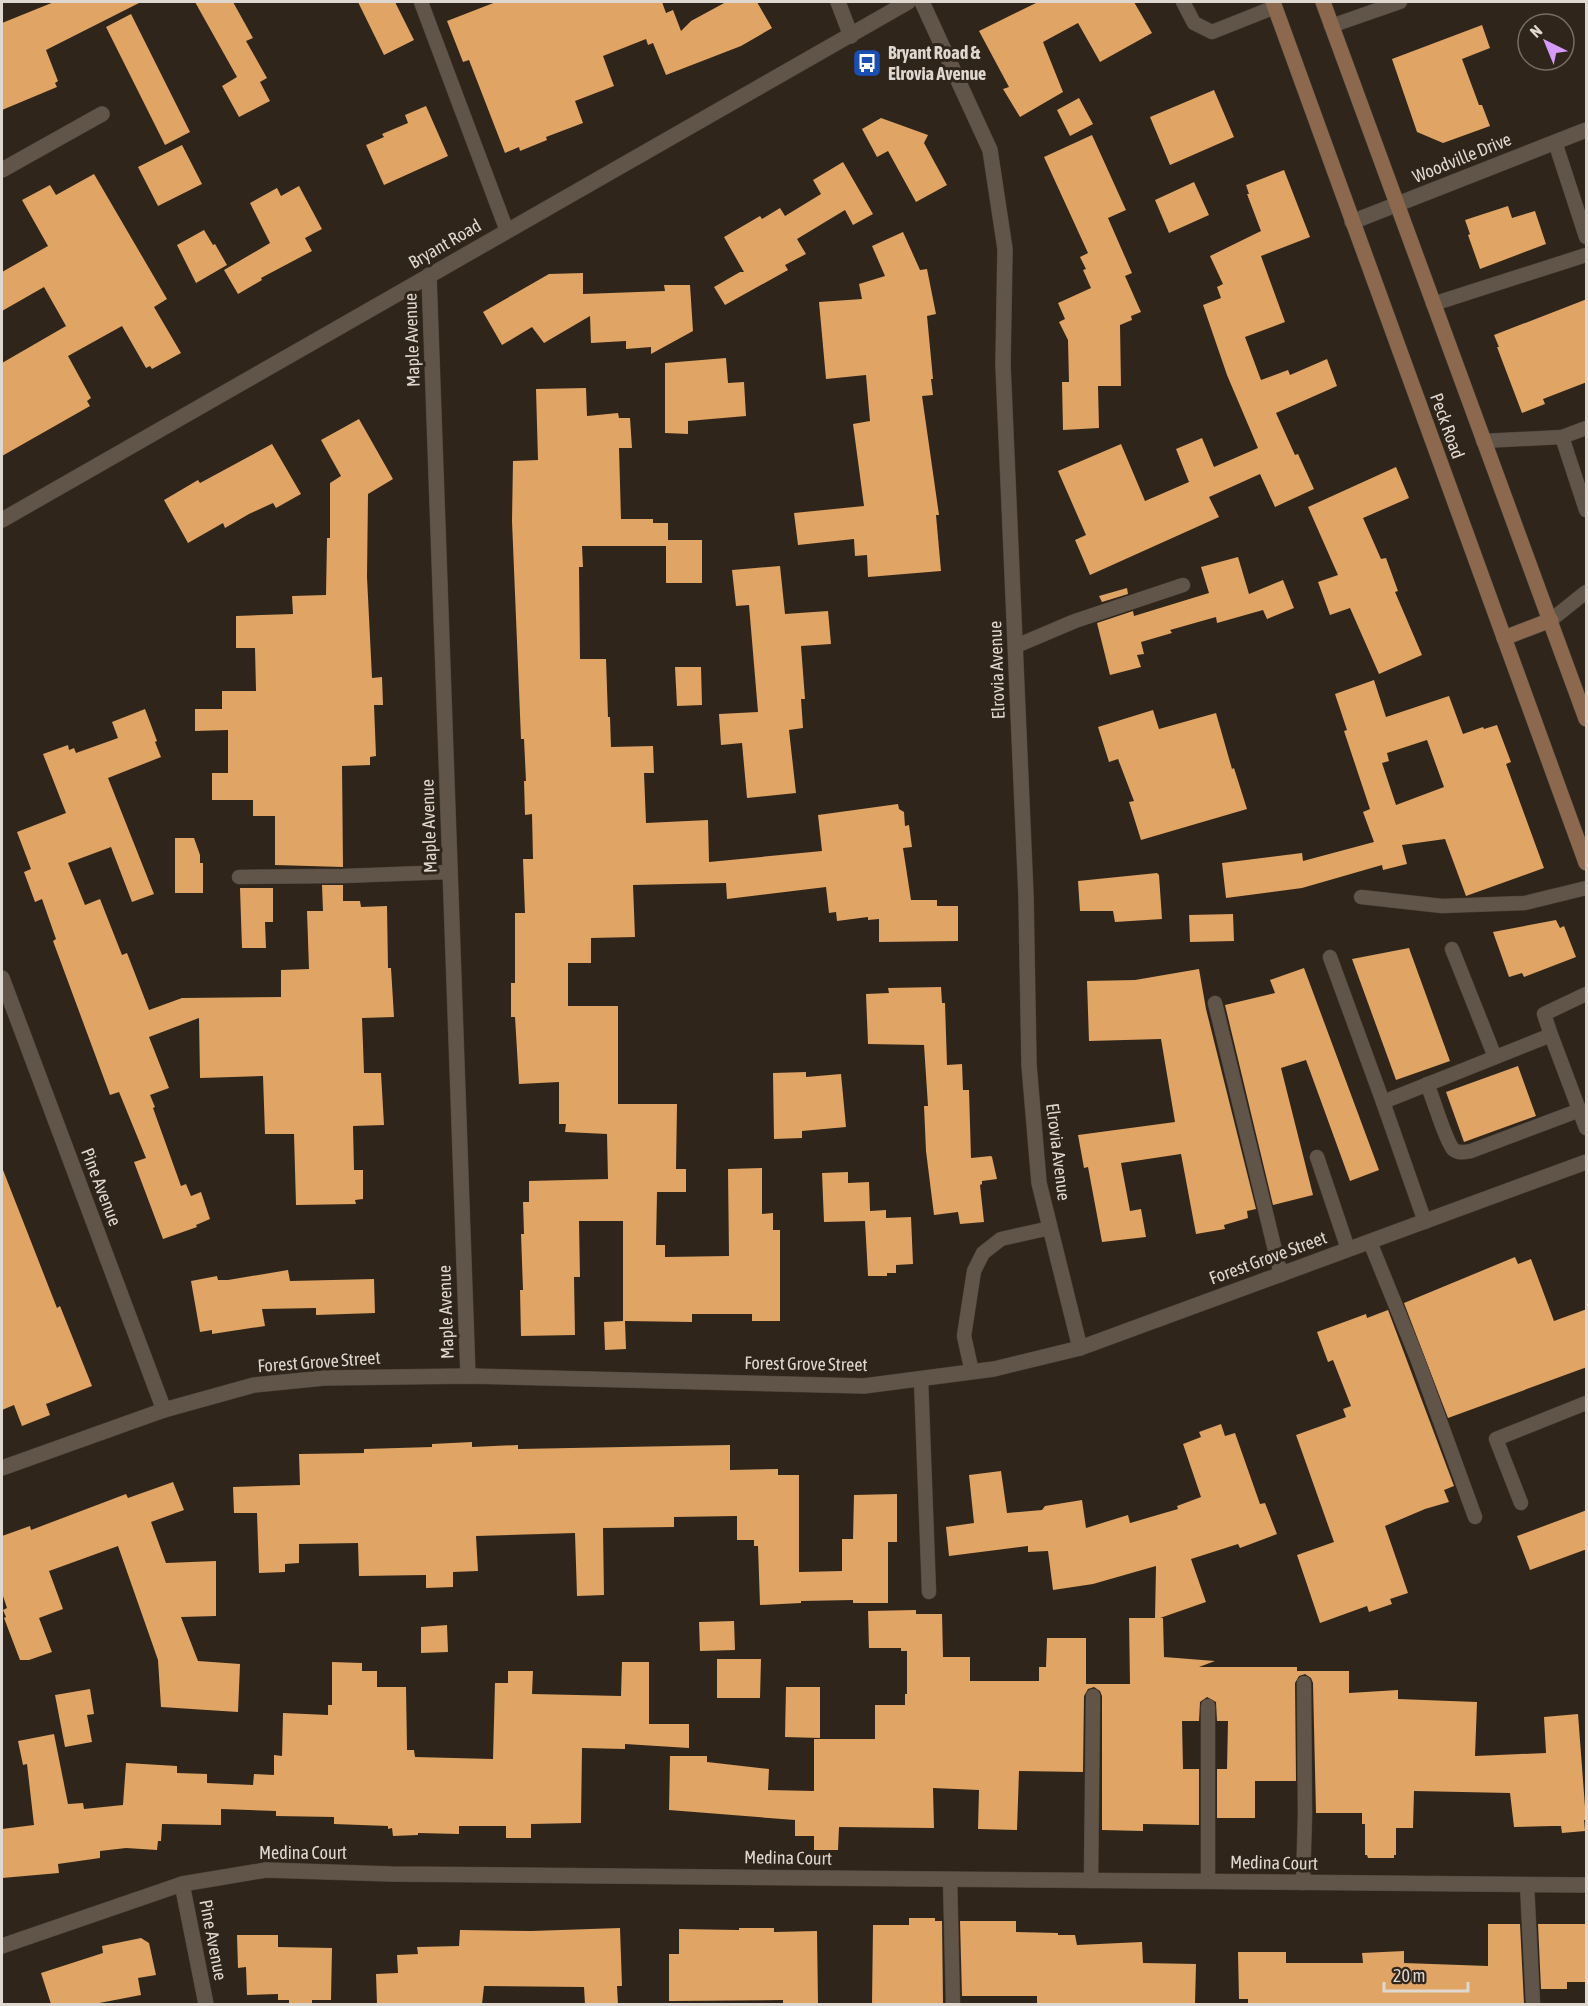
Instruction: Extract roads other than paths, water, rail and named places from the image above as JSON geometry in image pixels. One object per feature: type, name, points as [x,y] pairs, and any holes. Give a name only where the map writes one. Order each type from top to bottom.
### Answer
[{"type":"main road","name":"Peck Road","points":[[1323,2],[1432,304],[1587,719]]},
{"type":"main road","name":"Peck Road","points":[[1274,4],[1587,863]]},
{"type":"main road","points":[[1504,638],[1551,620]]},
{"type":"street","points":[[838,2],[851,36]]},
{"type":"street","name":"Bryant Road","points":[[2,520],[908,2]]},
{"type":"street","name":"Elrovia Avenue","points":[[922,2],[990,150],[1005,249],[1004,365],[1026,896],[1029,1065],[1039,1183],[1080,1348]]},
{"type":"street","points":[[2,170],[102,114]]},
{"type":"street","name":"Woodville Drive","points":[[1352,222],[1587,130]]},
{"type":"street","name":"Maple Avenue","points":[[429,275],[468,1376]]},
{"type":"street","name":"Pine Avenue","points":[[2,978],[164,1410]]},
{"type":"street","name":"Forest Grove Street","points":[[2,1468],[164,1410],[254,1385],[324,1378],[468,1376],[864,1386],[994,1369],[1080,1348],[1587,1162]]},
{"type":"street","name":"Medina Court","points":[[2,1946],[182,1884],[266,1870],[391,1874],[1587,1885]]},
{"type":"street","name":"Pine Avenue","points":[[182,1884],[206,2004]]},
{"type":"lane","points":[[421,2],[507,231]]},
{"type":"lane","points":[[1183,2],[1194,23],[1212,32],[1274,4]]},
{"type":"lane","points":[[1331,26],[1400,2]]},
{"type":"lane","points":[[1555,142],[1587,237]]},
{"type":"lane","points":[[1432,304],[1587,255]]},
{"type":"lane","points":[[1483,441],[1562,437],[1587,428]]},
{"type":"lane","points":[[1562,437],[1587,510]]},
{"type":"lane","points":[[1016,646],[1075,621],[1183,585]]},
{"type":"lane","points":[[1551,620],[1587,592]]},
{"type":"lane","points":[[239,877],[450,872]]},
{"type":"lane","points":[[1361,897],[1442,906],[1478,905],[1525,903],[1587,888]]},
{"type":"lane","points":[[1452,949],[1494,1057]]},
{"type":"lane","points":[[1330,957],[1425,1222]]},
{"type":"lane","points":[[1587,994],[1544,1014],[1587,1128]]},
{"type":"lane","points":[[1215,1003],[1281,1275]]},
{"type":"lane","points":[[1383,1102],[1551,1035]]},
{"type":"lane","points":[[1427,1084],[1447,1138],[1452,1148],[1460,1153],[1472,1151],[1580,1110]]},
{"type":"lane","points":[[1317,1158],[1348,1250]]},
{"type":"lane","points":[[972,1372],[964,1336],[974,1271],[983,1254],[1001,1239],[1050,1227]]},
{"type":"lane","points":[[1370,1242],[1417,1358],[1475,1517]]},
{"type":"lane","points":[[921,1379],[929,1592]]},
{"type":"lane","points":[[1521,1503],[1496,1439],[1587,1403]]},
{"type":"lane","points":[[1303,1882],[1304,1683]]},
{"type":"lane","points":[[1091,1881],[1093,1696]]},
{"type":"lane","points":[[1208,1706],[1208,1881]]},
{"type":"lane","points":[[950,1879],[953,2004]]},
{"type":"lane","points":[[1527,1885],[1533,2004]]},
{"type":"place","name":"Bryant Road & Elrovia Avenue","points":[[867,63]]}]
